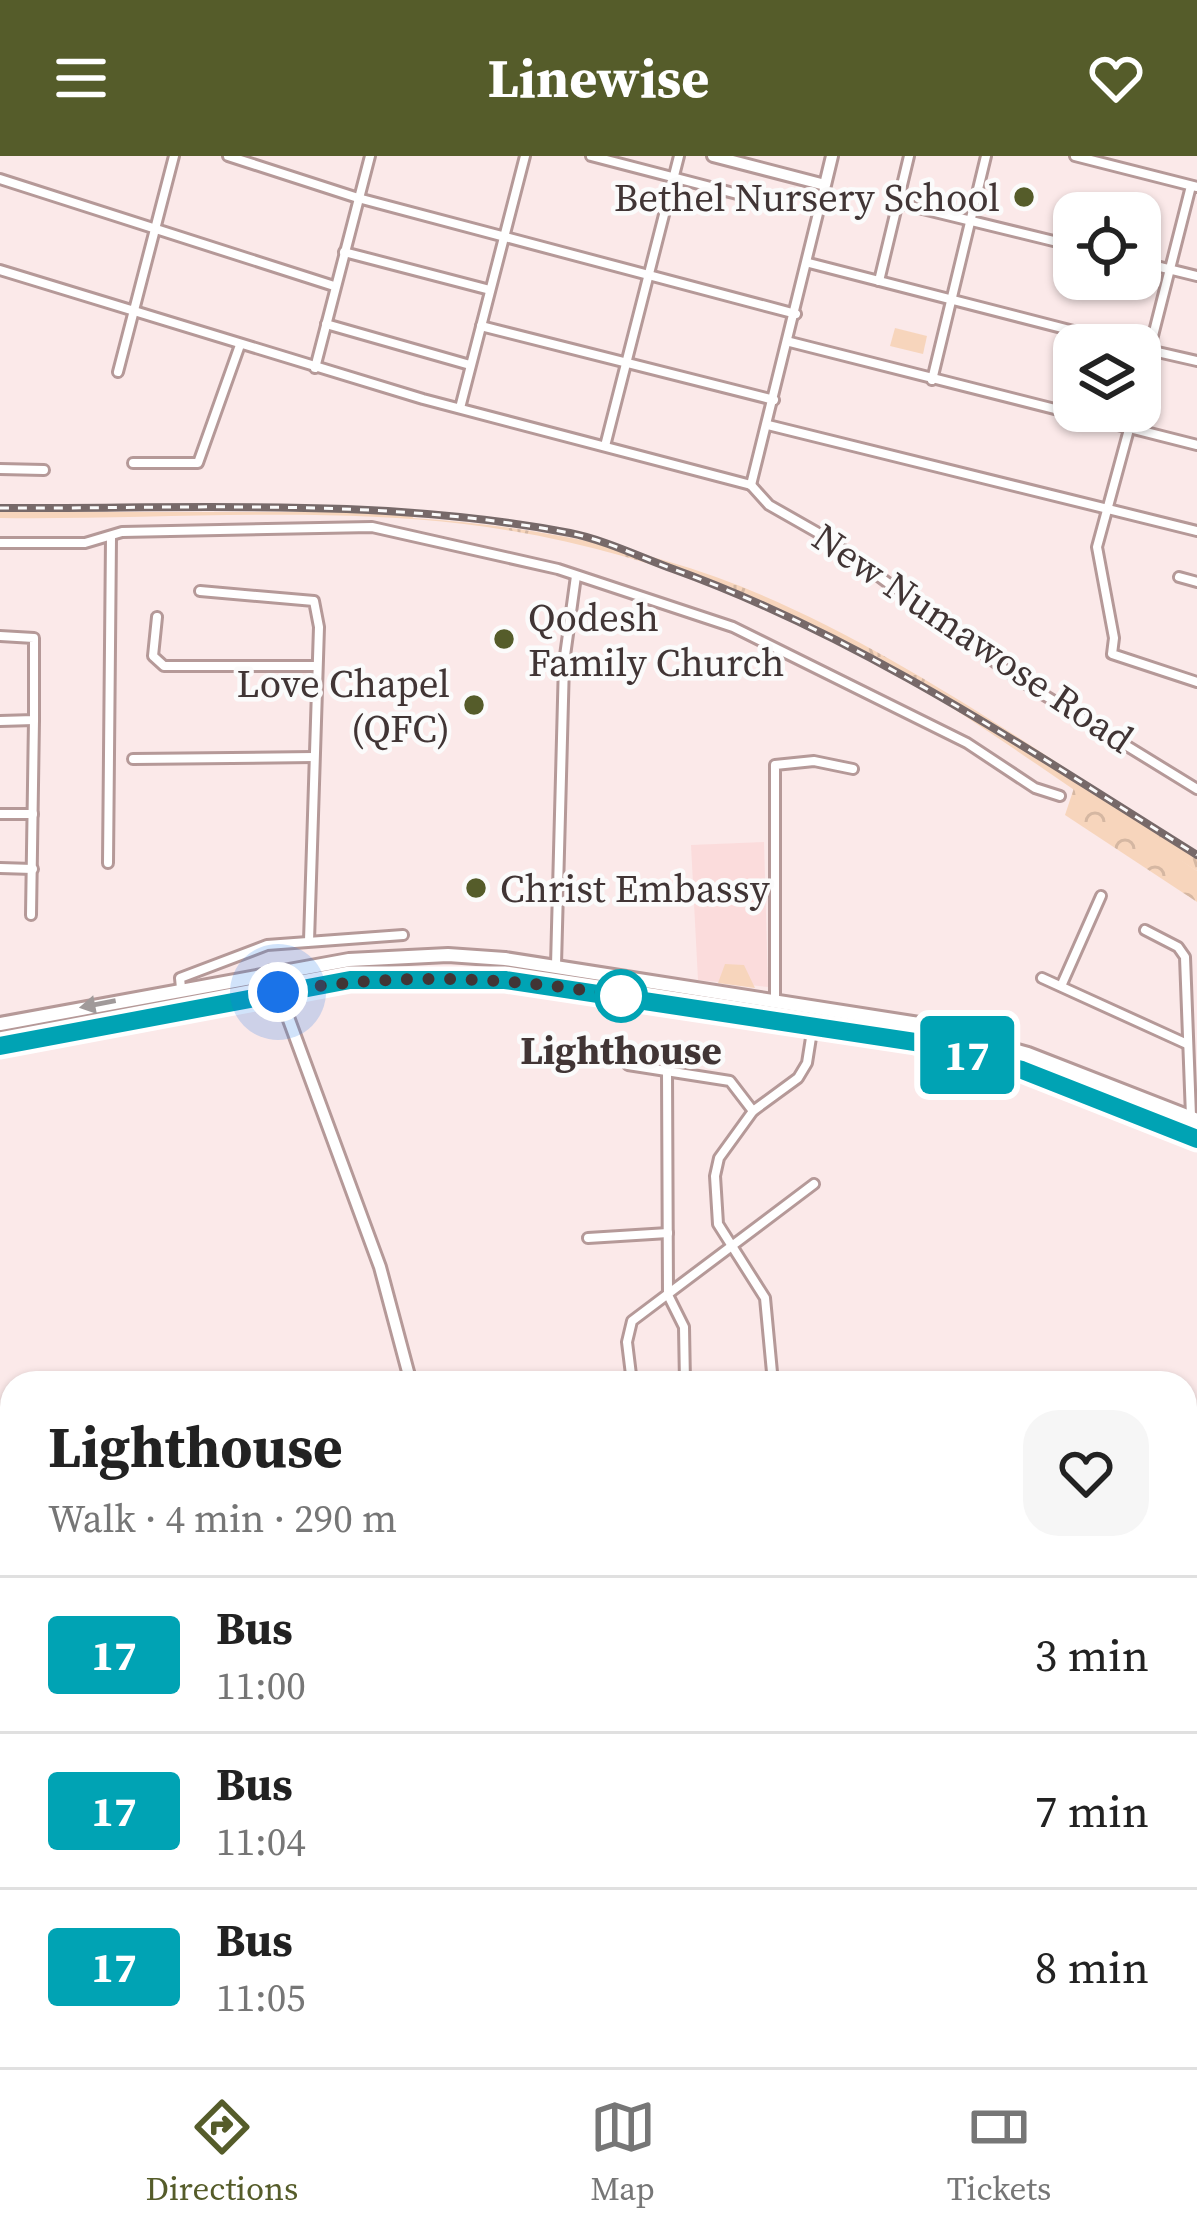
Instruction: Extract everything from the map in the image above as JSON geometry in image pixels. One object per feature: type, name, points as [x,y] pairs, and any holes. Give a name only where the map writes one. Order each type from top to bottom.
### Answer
[{"type":"main road","points":[[0,1024],[271,971],[395,956],[556,965],[775,1000],[989,1042],[1194,1119]]},
{"type":"main road","points":[[552,984],[556,965]]},
{"type":"main road","points":[[0,1046],[278,992],[393,977],[552,984],[813,1024],[1022,1070],[1197,1139]]},
{"type":"street","points":[[118,372],[151,228],[174,156]]},
{"type":"street","points":[[228,156],[358,199],[796,314]]},
{"type":"street","points":[[315,368],[370,156]]},
{"type":"street","points":[[460,408],[526,156]]},
{"type":"street","points":[[591,156],[764,201]]},
{"type":"street","points":[[605,446],[679,156]]},
{"type":"street","points":[[712,156],[825,185]]},
{"type":"street","points":[[0,270],[315,368],[751,485],[790,342],[832,156]]},
{"type":"street","points":[[879,281],[909,156]]},
{"type":"street","points":[[932,380],[986,156]]},
{"type":"street","points":[[1075,156],[1194,186],[1153,324]]},
{"type":"street","points":[[0,179],[334,286]]},
{"type":"street","points":[[898,202],[1053,240]]},
{"type":"street","points":[[344,252],[490,290]]},
{"type":"street","points":[[809,263],[1053,326]]},
{"type":"street","points":[[1161,267],[1197,276]]},
{"type":"street","points":[[326,325],[470,365]]},
{"type":"street","points":[[481,326],[774,400]]},
{"type":"street","points":[[790,342],[1053,411]]},
{"type":"street","points":[[133,463],[198,463],[240,345]]},
{"type":"street","points":[[1161,353],[1197,361]]},
{"type":"street","points":[[768,425],[1197,531]]},
{"type":"street","points":[[1130,432],[1097,558],[1113,629],[1112,654],[1197,682]]},
{"type":"street","points":[[1139,432],[1197,445]]},
{"type":"street","points":[[0,469],[44,470]]},
{"type":"street","name":"New Numawose Road","points":[[751,485],[769,505],[826,538],[1018,679],[1197,789]]},
{"type":"street","points":[[0,543],[111,538],[122,532],[372,527],[481,547],[733,627],[897,706],[1035,788],[1060,796]]},
{"type":"street","points":[[108,863],[111,538]]},
{"type":"street","points":[[556,965],[564,663],[576,576]]},
{"type":"street","points":[[1179,577],[1197,582]]},
{"type":"street","points":[[200,591],[314,601],[319,627],[309,941]]},
{"type":"street","points":[[158,617],[153,656],[164,666],[316,666]]},
{"type":"street","points":[[0,636],[27,636],[36,643],[31,915]]},
{"type":"street","points":[[0,721],[34,720]]},
{"type":"street","points":[[134,759],[314,757]]},
{"type":"street","points":[[775,1000],[772,776],[776,765],[786,760],[853,769]]},
{"type":"street","points":[[0,814],[33,814]]},
{"type":"street","points":[[0,868],[34,869]]},
{"type":"street","points":[[1062,984],[1101,896]]},
{"type":"street","points":[[1145,930],[1183,951],[1194,1119]]},
{"type":"street","points":[[181,988],[180,977],[239,951],[403,935]]},
{"type":"street","points":[[271,971],[380,1268],[408,1371]]},
{"type":"street","points":[[1042,978],[1188,1045]]},
{"type":"street","points":[[772,1371],[766,1298],[731,1247],[714,1210],[715,1176],[719,1158],[753,1111],[798,1078],[807,1063],[813,1024]]},
{"type":"street","points":[[628,1065],[730,1081],[753,1111]]},
{"type":"street","points":[[667,1071],[668,1295],[684,1327],[685,1371]]},
{"type":"street","points":[[631,1371],[627,1342],[632,1321],[814,1184]]},
{"type":"street","points":[[588,1238],[668,1233]]},
{"type":"shaded area","points":[[764,842],[768,987],[698,980],[691,845]]},
{"type":"green space","points":[[895,328],[927,336],[923,354],[890,346]]},
{"type":"green space","points":[[0,512],[412,512],[413,518],[567,537],[679,565],[777,602],[963,702],[1197,855],[1197,871],[858,651],[737,594],[637,560],[534,535],[408,519],[292,515],[0,518]]},
{"type":"green space","points":[[1074,788],[1197,871],[1197,902],[1065,815]]},
{"type":"green space","points":[[725,964],[744,965],[755,988],[718,983]]},
{"type":"railway","points":[[0,508],[357,510],[500,522],[583,536],[743,596],[877,661],[1197,855]]},
{"type":"bus line","name":"17","points":[[0,1046],[350,980],[439,976],[505,980],[915,1042],[1022,1070],[1197,1139]]},
{"type":"place","name":"Bethel Nursery School","points":[[1024,197]]},
{"type":"place","name":"Qodesh Family Church","points":[[504,639]]},
{"type":"place","name":"Love Chapel (QFC)","points":[[474,705]]},
{"type":"place","name":"Christ Embassy","points":[[476,888]]},
{"type":"place","name":"Lighthouse","points":[[621,996]]},
{"type":"route","points":[[278,992],[350,980],[439,976],[552,984],[627,997],[621,996]]}]
